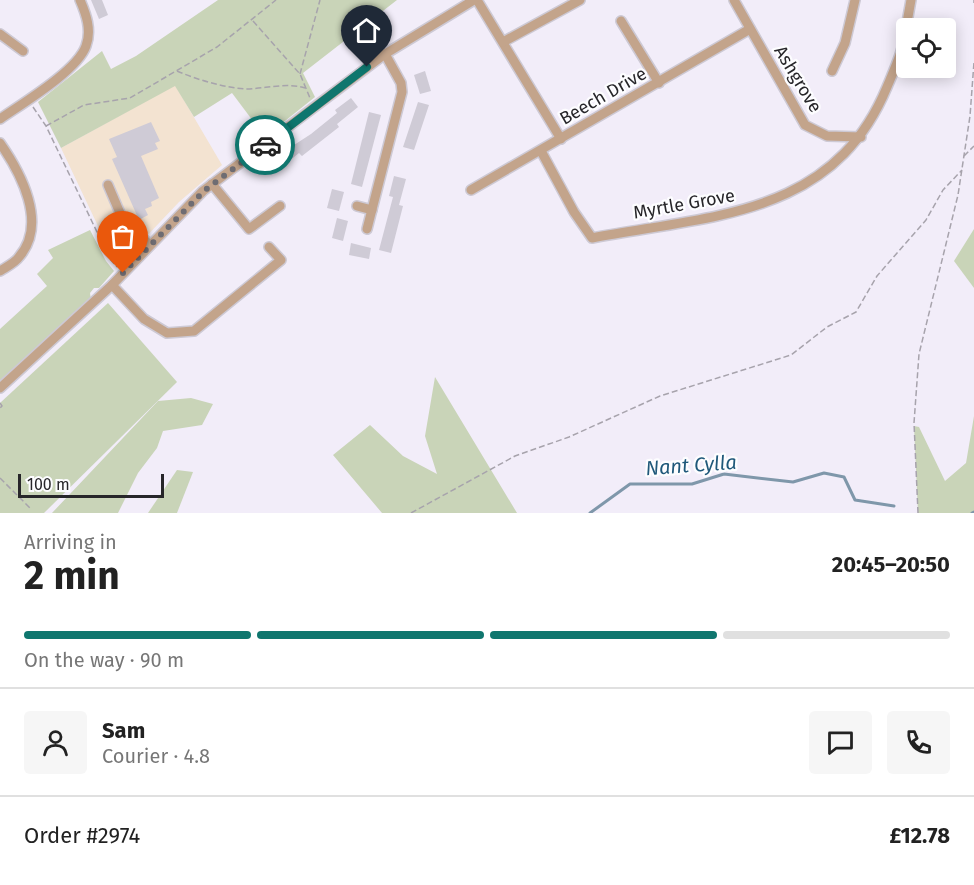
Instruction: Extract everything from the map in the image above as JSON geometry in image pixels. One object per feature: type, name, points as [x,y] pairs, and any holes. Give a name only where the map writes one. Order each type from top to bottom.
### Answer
[{"type":"street","points":[[0,119],[72,65],[86,46],[88,19],[80,0]]},
{"type":"street","points":[[0,388],[111,285],[212,184],[385,54],[476,0],[561,139]]},
{"type":"street","points":[[503,42],[580,0]]},
{"type":"street","name":"Ashgrove","points":[[734,0],[805,125],[827,136],[861,137]]},
{"type":"street","points":[[832,71],[842,51],[855,0]]},
{"type":"street","points":[[908,18],[911,0]]},
{"type":"street","points":[[621,21],[659,83]]},
{"type":"street","name":"Beech Drive","points":[[471,190],[750,29]]},
{"type":"street","points":[[0,34],[23,51]]},
{"type":"street","points":[[367,229],[402,92],[402,82],[385,54]]},
{"type":"street","points":[[861,137],[879,106],[896,66]]},
{"type":"street","name":"Myrtle Grove","points":[[541,151],[574,212],[592,238],[751,208],[785,196],[816,179],[861,137]]},
{"type":"street","points":[[0,143],[16,166],[27,197],[32,232],[20,257],[0,272]]},
{"type":"street","points":[[212,184],[250,229],[280,206]]},
{"type":"street","points":[[108,185],[123,220],[150,245]]},
{"type":"street","points":[[357,206],[372,210]]},
{"type":"street","points":[[111,285],[144,319],[167,333],[194,332],[280,260],[269,247]]},
{"type":"path","points":[[46,126],[84,105],[130,98],[217,47],[276,0]]},
{"type":"path","points":[[300,74],[320,0]]},
{"type":"path","points":[[252,19],[300,74],[315,107]]},
{"type":"path","points":[[918,513],[914,423],[918,366],[962,170],[970,116],[974,62]]},
{"type":"path","points":[[176,71],[236,87],[297,85],[305,88]]},
{"type":"path","points":[[28,98],[46,126],[110,259],[123,273]]},
{"type":"path","points":[[964,157],[974,146]]},
{"type":"path","points":[[411,513],[514,456],[569,437],[660,396],[791,355],[827,327],[856,312],[877,276],[926,220],[943,190],[962,170]]},
{"type":"path","points":[[0,403],[2,406],[0,408]]},
{"type":"path","points":[[0,478],[30,508]]},
{"type":"shaded area","points":[[175,85],[222,165],[179,202],[123,261],[115,262],[61,148]]},
{"type":"green space","points":[[218,0],[397,0],[303,73],[315,97],[265,137],[232,93],[194,117],[175,86],[61,148],[38,102],[102,51],[111,69],[136,56]]},
{"type":"green space","points":[[974,229],[974,288],[954,261]]},
{"type":"green space","points":[[90,230],[106,261],[114,271],[99,288],[94,288],[90,293],[91,300],[0,382],[0,329],[47,286],[37,274],[53,258],[48,250]]},
{"type":"green space","points":[[108,303],[177,382],[44,513],[0,513],[0,403]]},
{"type":"green space","points":[[435,377],[517,513],[382,513],[333,455],[370,425],[403,456],[437,474],[425,436]]},
{"type":"green space","points":[[191,398],[213,404],[202,425],[163,431],[157,448],[138,473],[118,513],[52,513],[158,401]]},
{"type":"green space","points":[[974,416],[974,513],[918,513],[914,426],[919,427],[945,481],[966,463]]},
{"type":"green space","points":[[177,470],[193,472],[177,513],[148,513]]},
{"type":"building","points":[[91,0],[102,0],[108,15],[99,19]]},
{"type":"building","points":[[425,71],[431,91],[420,94],[414,75]]},
{"type":"building","points":[[351,98],[358,107],[337,124],[339,127],[302,156],[299,153],[278,170],[271,160],[311,134]]},
{"type":"building","points":[[418,102],[429,105],[414,150],[403,147]]},
{"type":"building","points":[[369,112],[381,115],[362,187],[351,184]]},
{"type":"building","points":[[151,122],[160,141],[155,143],[158,149],[141,156],[159,198],[151,202],[152,206],[145,209],[148,215],[139,220],[112,159],[117,157],[109,139]]},
{"type":"building","points":[[394,176],[406,179],[399,205],[403,206],[391,253],[379,250],[393,197],[389,196]]},
{"type":"building","points":[[332,189],[344,192],[339,211],[327,208]]},
{"type":"building","points":[[337,218],[348,221],[343,241],[332,238]]},
{"type":"building","points":[[351,243],[371,248],[369,259],[349,255]]},
{"type":"waterway","name":"Nant Cylla","points":[[590,513],[630,484],[692,484],[724,474],[793,482],[824,473],[844,477],[855,500],[894,506]]},
{"type":"way so far","points":[[123,273],[204,191],[265,145]]},
{"type":"route","points":[[265,145],[367,67]]}]
